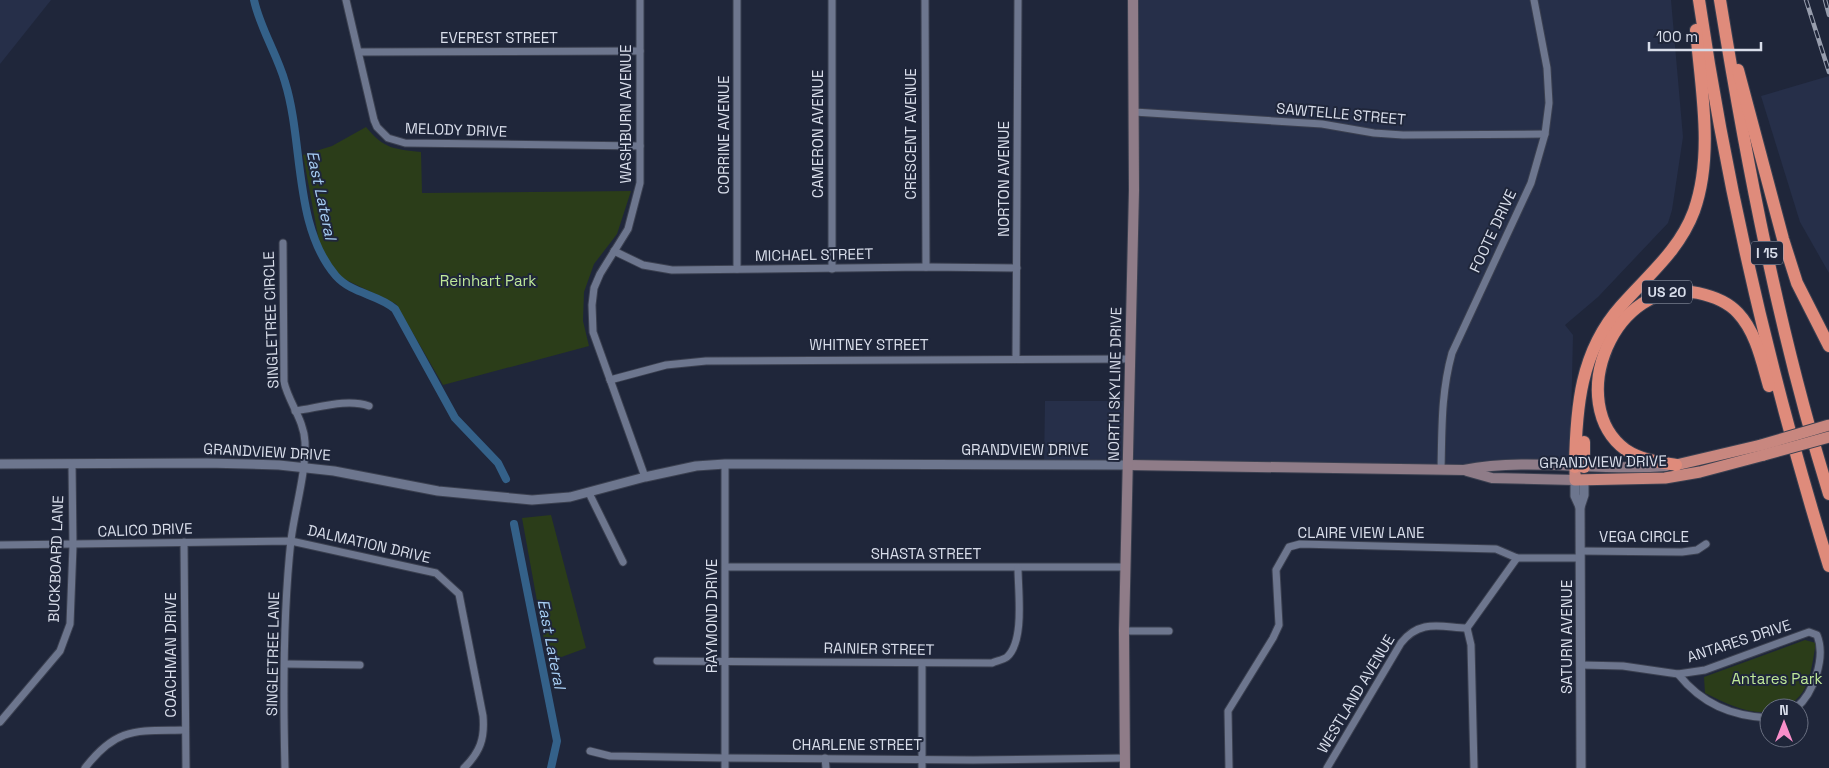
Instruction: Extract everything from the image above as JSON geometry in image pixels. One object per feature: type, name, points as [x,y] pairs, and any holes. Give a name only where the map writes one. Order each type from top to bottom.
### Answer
[{"type":"highway","points":[[1580,473],[1578,404],[1589,358],[1600,335],[1620,307],[1666,260],[1680,240],[1694,212],[1701,187],[1704,158],[1703,116],[1695,0]]},
{"type":"highway","name":"I 15","points":[[1698,0],[1744,244],[1800,474],[1829,566]]},
{"type":"highway","points":[[1721,4],[1783,239],[1797,283],[1829,346]]},
{"type":"highway","name":"I 15","points":[[1721,4],[1737,107],[1772,280],[1829,494]]},
{"type":"highway","name":"US 20","points":[[1676,465],[1654,462],[1636,456],[1619,444],[1606,426],[1598,397],[1599,382],[1606,350],[1618,325],[1630,311],[1644,301],[1663,293],[1688,291],[1713,296],[1738,313],[1754,339],[1800,474]]},
{"type":"highway","points":[[1580,473],[1589,387],[1602,349],[1618,325]]},
{"type":"highway","name":"GRANDVIEW DRIVE","points":[[1580,473],[1665,478],[1700,472],[1829,425]]},
{"type":"highway","name":"GRANDVIEW DRIVE","points":[[1676,465],[1829,437]]},
{"type":"main road","name":"NORTH SKYLINE DRIVE","points":[[1125,763],[1124,631],[1134,112],[1132,0]]},
{"type":"main road","name":"GRANDVIEW DRIVE","points":[[1128,465],[1464,470],[1492,465],[1580,473],[1676,465]]},
{"type":"street","name":"MELODY DRIVE","points":[[346,0],[377,127],[388,138],[395,141],[450,145],[640,146]]},
{"type":"street","name":"WASHBURN AVENUE","points":[[640,0],[640,183],[637,202],[628,230],[600,274],[592,305],[593,332],[645,477]]},
{"type":"street","name":"CORRINE AVENUE","points":[[737,0],[738,269]]},
{"type":"street","name":"CAMERON AVENUE","points":[[832,0],[832,269]]},
{"type":"street","name":"CRESCENT AVENUE","points":[[925,0],[926,267]]},
{"type":"street","name":"NORTON AVENUE","points":[[1016,359],[1018,0]]},
{"type":"street","name":"FOOTE DRIVE","points":[[1441,470],[1441,408],[1452,353],[1531,183],[1545,134],[1549,103],[1547,68],[1534,0]]},
{"type":"street","name":"EVEREST STREET","points":[[359,52],[640,52]]},
{"type":"street","name":"SAWTELLE STREET","points":[[1134,112],[1322,124],[1393,134],[1545,134]]},
{"type":"street","name":"SINGLETREE CIRCLE","points":[[283,243],[284,382],[288,398],[303,431],[305,443],[291,541]]},
{"type":"street","name":"MICHAEL STREET","points":[[614,251],[643,265],[660,269],[1017,268]]},
{"type":"street","name":"WHITNEY STREET","points":[[610,380],[666,365],[706,360],[1130,359]]},
{"type":"street","points":[[295,411],[360,403],[369,406]]},
{"type":"street","name":"GRANDVIEW DRIVE","points":[[0,464],[207,463],[302,466],[438,491],[538,500],[570,498],[645,477],[696,466],[725,464],[1128,465]]},
{"type":"street","name":"BUCKBOARD LANE","points":[[0,722],[60,651],[70,624],[73,546],[72,464]]},
{"type":"street","name":"RAYMOND DRIVE","points":[[725,464],[725,768]]},
{"type":"street","name":"SATURN AVENUE","points":[[1580,473],[1575,496],[1580,507],[1580,768]]},
{"type":"street","points":[[589,493],[623,562]]},
{"type":"street","name":"CALICO DRIVE","points":[[0,545],[73,546],[291,541]]},
{"type":"street","name":"SINGLETREE LANE","points":[[285,768],[286,664],[291,541]]},
{"type":"street","name":"DALMATION DRIVE","points":[[291,541],[436,573],[454,587],[459,594],[485,732],[481,748],[464,768]]},
{"type":"street","name":"COACHMAN DRIVE","points":[[184,542],[186,768]]},
{"type":"street","name":"CLAIRE VIEW LANE","points":[[1229,768],[1228,711],[1279,625],[1276,570],[1289,547],[1300,544],[1496,549],[1517,558],[1580,554]]},
{"type":"street","name":"VEGA CIRCLE","points":[[1580,554],[1682,552],[1697,550],[1706,544]]},
{"type":"street","points":[[1474,768],[1471,645],[1467,628],[1517,558]]},
{"type":"street","name":"SHASTA STREET","points":[[726,566],[1126,567]]},
{"type":"street","name":"RAINIER STREET","points":[[657,661],[992,663],[1007,657],[1015,645],[1018,634],[1018,568]]},
{"type":"street","name":"WESTLAND AVENUE","points":[[1327,768],[1410,631],[1420,627],[1467,628]]},
{"type":"street","points":[[1124,631],[1169,631]]},
{"type":"street","name":"ANTARES DRIVE","points":[[1581,665],[1623,666],[1678,674],[1705,670],[1809,632],[1817,635],[1820,644],[1815,680],[1810,693],[1805,698]]},
{"type":"street","points":[[286,664],[360,665]]},
{"type":"street","points":[[922,664],[922,768]]},
{"type":"street","name":"ANTARES DRIVE","points":[[1678,674],[1691,690],[1716,708],[1749,717],[1759,718]]},
{"type":"street","points":[[85,768],[119,736],[132,731],[185,730]]},
{"type":"street","name":"CHARLENE STREET","points":[[590,751],[610,756],[1020,758],[1125,763]]},
{"type":"street","points":[[825,758],[826,768]]},
{"type":"street","points":[[1020,758],[1020,768]]},
{"type":"shaded area","points":[[0,0],[51,0],[0,64]]},
{"type":"shaded area","points":[[1133,0],[1671,0],[1683,137],[1672,210],[1668,223],[1598,297],[1565,325],[1573,335],[1570,466],[1464,470],[1044,465],[1045,401],[1129,401]]},
{"type":"shaded area","points":[[1829,76],[1829,273],[1800,222],[1761,96]]},
{"type":"green space","name":"Reinhart Park","points":[[366,127],[378,140],[390,147],[421,152],[422,193],[631,191],[617,234],[594,264],[584,292],[583,321],[589,346],[443,385],[396,304],[342,278],[321,252],[303,155],[332,146]]},
{"type":"green space","points":[[551,515],[586,648],[548,662],[522,518]]},
{"type":"green space","name":"Antares Park","points":[[1805,640],[1816,643],[1809,678],[1800,696],[1797,698],[1759,698],[1759,712],[1744,710],[1705,693],[1704,677]]},
{"type":"waterway","name":"East Lateral","points":[[254,0],[260,21],[285,82],[291,106],[306,209],[322,256],[342,282],[381,300],[395,309],[455,418],[498,463],[506,479]]},
{"type":"waterway","name":"East Lateral","points":[[514,524],[557,741],[551,768]]},
{"type":"railway","points":[[1806,0],[1829,72]]},
{"type":"railway","points":[[1825,0],[1829,15]]}]
